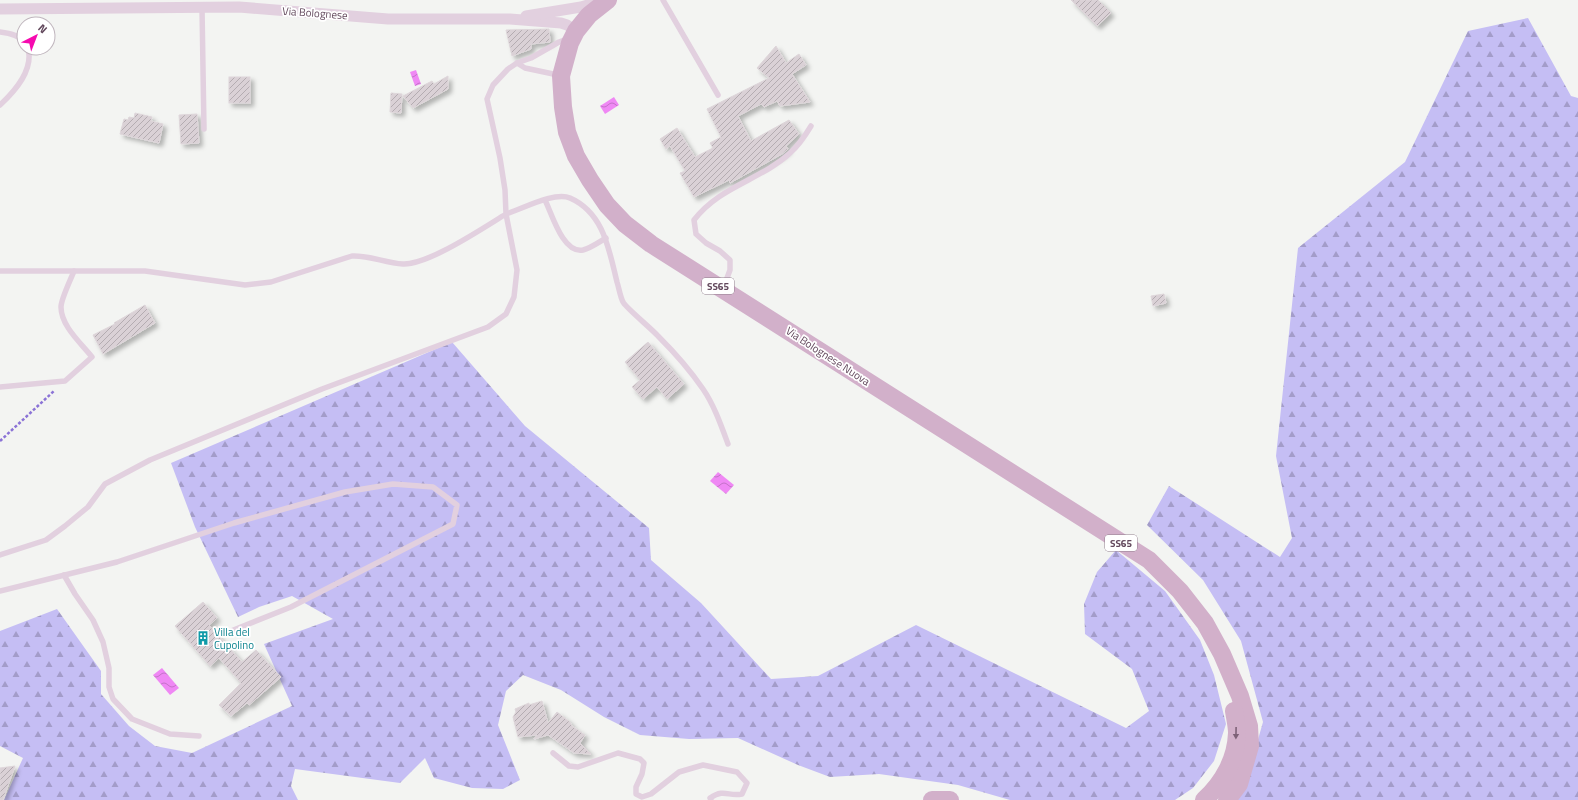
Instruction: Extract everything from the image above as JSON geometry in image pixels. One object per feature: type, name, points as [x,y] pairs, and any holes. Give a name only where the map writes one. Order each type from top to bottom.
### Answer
[{"type":"main road","name":"Via Bolognese Nuova","points":[[608,0],[572,31],[561,76],[562,108],[567,132],[576,156],[607,205],[625,224],[651,244],[1149,560],[1180,591],[1206,623],[1222,654],[1245,711],[1249,726],[1250,746],[1240,784],[1227,800]]},
{"type":"main road","name":"Via Bolognese Nuova","points":[[1204,800],[1215,789],[1227,771],[1234,755],[1237,732],[1232,692],[1222,654]]},
{"type":"main road","points":[[932,800],[950,800]]},
{"type":"street","name":"Via Bolognese","points":[[510,19],[570,9],[604,0]]},
{"type":"street","name":"Via Bolognese","points":[[0,9],[239,7],[388,19],[510,19],[554,22],[572,31]]},
{"type":"street","points":[[570,9],[572,31]]},
{"type":"lane","points":[[663,0],[718,95]]},
{"type":"lane","points":[[202,8],[204,129]]},
{"type":"lane","points":[[0,555],[46,540],[88,507],[105,484],[150,460],[322,389],[488,327],[506,314],[514,297],[517,270],[506,214],[505,190],[500,158],[487,99],[493,86],[508,69],[559,42],[572,31]]},
{"type":"lane","points":[[0,32],[16,36]]},
{"type":"lane","points":[[0,105],[15,90],[27,69],[30,56]]},
{"type":"lane","points":[[517,63],[525,68],[561,76]]},
{"type":"lane","points":[[723,289],[730,270],[730,260],[720,251],[706,244],[696,234],[694,220],[702,209],[718,197],[790,154],[802,141],[811,126]]},
{"type":"lane","points":[[0,271],[145,271],[245,285],[261,284],[352,256],[362,255],[376,260],[403,264],[422,261],[441,252],[506,214],[562,196],[570,198],[580,204],[598,224],[606,238],[623,303],[645,322],[675,354],[704,389],[718,417],[728,444]]},
{"type":"lane","points":[[546,200],[562,237],[571,247],[577,250],[585,249],[606,238]]},
{"type":"lane","points":[[0,387],[65,381],[92,356],[68,327],[64,320],[60,306],[74,271]]},
{"type":"lane","points":[[0,591],[117,562],[234,523],[345,492],[393,484],[433,487],[457,505],[453,524],[291,607],[231,632]]},
{"type":"lane","points":[[64,575],[93,620],[103,642],[109,668],[109,687],[113,699],[132,719],[170,734],[199,736]]},
{"type":"lane","points":[[553,753],[570,766],[578,767],[618,752],[640,759],[644,763],[642,774],[636,787],[636,794],[642,797],[651,794],[679,772],[703,765],[737,772],[747,783],[742,794],[735,795],[723,792],[714,795],[710,798],[711,800]]},
{"type":"path","points":[[0,441],[65,381]]},
{"type":"green space","points":[[1528,18],[1571,96],[1578,98],[1578,800],[1235,800],[1245,785],[1263,722],[1241,641],[1203,580],[1147,525],[1169,486],[1280,557],[1292,538],[1276,456],[1298,248],[1405,162],[1468,31]]},
{"type":"green space","points":[[452,342],[525,426],[649,528],[651,560],[701,603],[771,679],[818,676],[916,625],[1126,728],[1149,711],[1132,669],[1085,634],[1084,604],[1097,572],[1116,550],[1165,591],[1200,640],[1214,675],[1226,724],[1214,761],[1193,788],[1175,800],[1010,800],[958,785],[879,774],[830,777],[798,765],[738,738],[689,739],[640,735],[604,717],[561,690],[523,675],[506,691],[498,725],[520,780],[503,789],[472,788],[434,778],[425,758],[400,783],[295,769],[291,786],[298,800],[4,800],[23,758],[0,746],[0,631],[57,609],[101,671],[101,694],[129,726],[155,746],[192,753],[292,706],[264,644],[333,619],[292,596],[259,607],[238,617],[195,527],[171,463]]},
{"type":"water","points":[[416,70],[421,84],[415,86],[410,72]]},
{"type":"water","points":[[614,97],[619,105],[605,114],[600,106]]},
{"type":"water","points":[[718,472],[734,485],[726,494],[710,481]]},
{"type":"water","points":[[162,668],[179,688],[170,695],[153,675]]},
{"type":"building","points":[[1071,0],[1098,0],[1111,13],[1097,26]]},
{"type":"building","points":[[549,29],[550,42],[531,44],[531,49],[512,56],[506,30]]},
{"type":"building","points":[[776,46],[786,63],[799,54],[806,65],[792,74],[810,102],[780,106],[777,101],[764,107],[761,104],[738,116],[751,141],[789,120],[799,134],[786,146],[788,149],[782,154],[730,183],[729,180],[694,197],[680,173],[685,171],[670,146],[666,149],[660,139],[677,128],[695,157],[713,148],[710,143],[721,137],[707,109],[769,78],[757,68]]},
{"type":"building","points":[[448,76],[448,89],[413,108],[403,96],[432,81],[434,84]]},
{"type":"building","points":[[229,77],[250,77],[250,103],[229,103]]},
{"type":"building","points":[[391,93],[402,94],[401,113],[390,112]]},
{"type":"building","points":[[135,113],[152,117],[151,121],[163,124],[159,143],[120,134],[124,119],[128,120],[129,117],[134,118]]},
{"type":"building","points":[[197,114],[199,143],[181,144],[179,115]]},
{"type":"building","points":[[1164,294],[1166,303],[1153,306],[1151,296]]},
{"type":"building","points":[[145,305],[155,323],[103,354],[93,335],[115,324],[114,323]]},
{"type":"building","points":[[648,342],[684,384],[667,399],[657,387],[643,399],[632,387],[640,380],[625,362]]},
{"type":"building","name":"Villa del Cupolino","points":[[203,602],[217,618],[209,625],[242,662],[256,650],[281,677],[249,705],[247,703],[231,716],[219,705],[241,683],[219,658],[210,666],[175,626]]},
{"type":"building","points":[[542,701],[548,723],[557,712],[570,722],[572,726],[585,735],[580,743],[591,754],[574,753],[548,735],[534,739],[537,735],[518,737],[513,717],[516,712],[515,709],[529,703],[529,705]]},
{"type":"building","points":[[15,766],[3,800],[0,800],[0,768]]},
{"type":"place","name":"Villa del Cupolino","points":[[203,638]]}]
